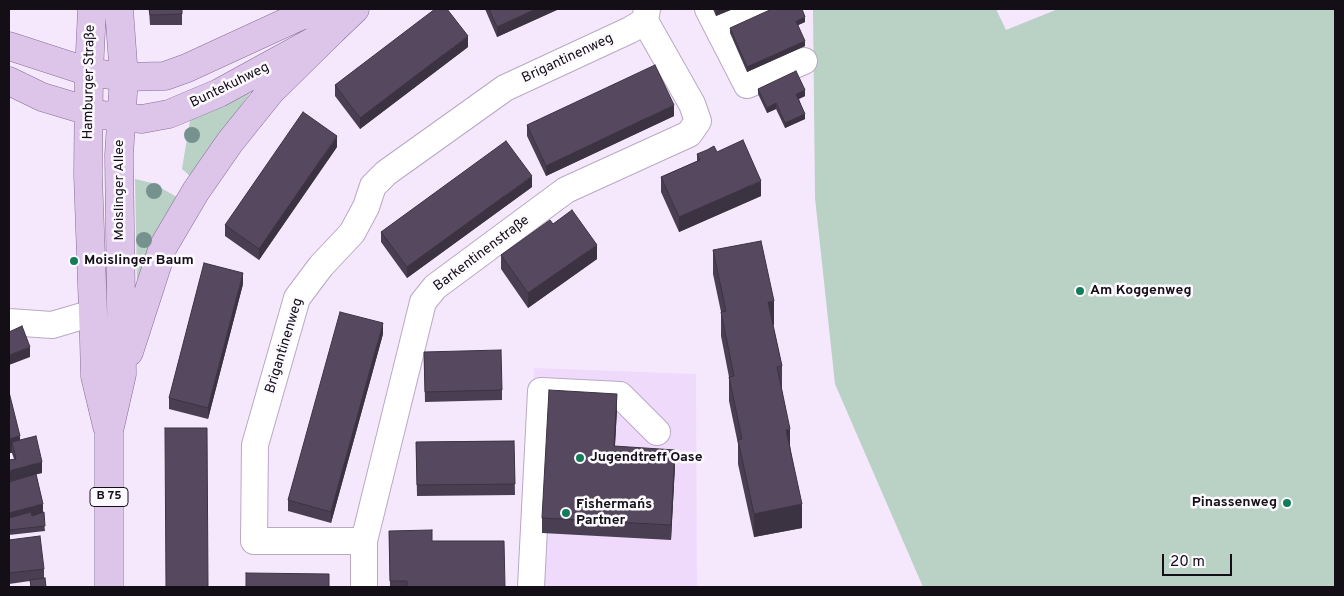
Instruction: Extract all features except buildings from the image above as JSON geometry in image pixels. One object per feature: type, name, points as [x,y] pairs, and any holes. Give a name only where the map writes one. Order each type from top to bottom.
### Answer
[{"type":"main road","name":"Hamburger Straße","points":[[88,154],[88,72],[92,9]]},
{"type":"main road","name":"Moislinger Allee","points":[[109,587],[109,431],[122,374],[119,155],[124,77],[118,9]]},
{"type":"main road","name":"Buntekuhweg","points":[[9,81],[42,97],[121,118],[142,119],[169,114],[219,93],[328,20],[354,9]]},
{"type":"main road","name":"Buntekuhweg","points":[[9,46],[88,72],[124,77],[165,76],[300,16],[328,20]]},
{"type":"main road","points":[[122,374],[164,247],[196,191],[230,142],[328,20]]},
{"type":"main road","name":"Moislinger Allee","points":[[88,154],[95,376],[109,431]]},
{"type":"street","points":[[764,9],[713,19],[747,85],[804,61]]},
{"type":"street","name":"Brigantinenweg","points":[[364,542],[254,540],[255,445],[297,298],[321,266],[352,233],[366,207],[373,186],[386,173],[505,88],[630,30],[646,15]]},
{"type":"street","name":"Barkentinenstraße","points":[[364,587],[364,542],[423,302],[435,287],[566,190],[689,134],[698,121],[692,104],[646,15]]},
{"type":"street","points":[[9,322],[52,325],[93,313]]},
{"type":"street","points":[[531,587],[541,391],[620,395],[657,432]]},
{"type":"shaded area","points":[[534,368],[696,374],[697,587],[523,587]]},
{"type":"green space","name":"Am Koggenweg","points":[[813,9],[996,9],[1006,30],[1058,9],[1335,9],[1335,587],[923,587],[835,384],[815,198]]},
{"type":"green space","points":[[250,93],[191,177],[182,169],[190,120]]},
{"type":"green space","points":[[135,179],[152,183],[177,197],[137,284]]},
{"type":"place","name":"Moislinger Baum","points":[[74,261]]},
{"type":"place","name":"Am Koggenweg","points":[[1080,291]]},
{"type":"place","name":"Jugendtreff Oase","points":[[580,458]]},
{"type":"place","name":"Pinassenweg","points":[[1287,503]]},
{"type":"place","name":"Fisherman´s Partner","points":[[566,513]]}]
